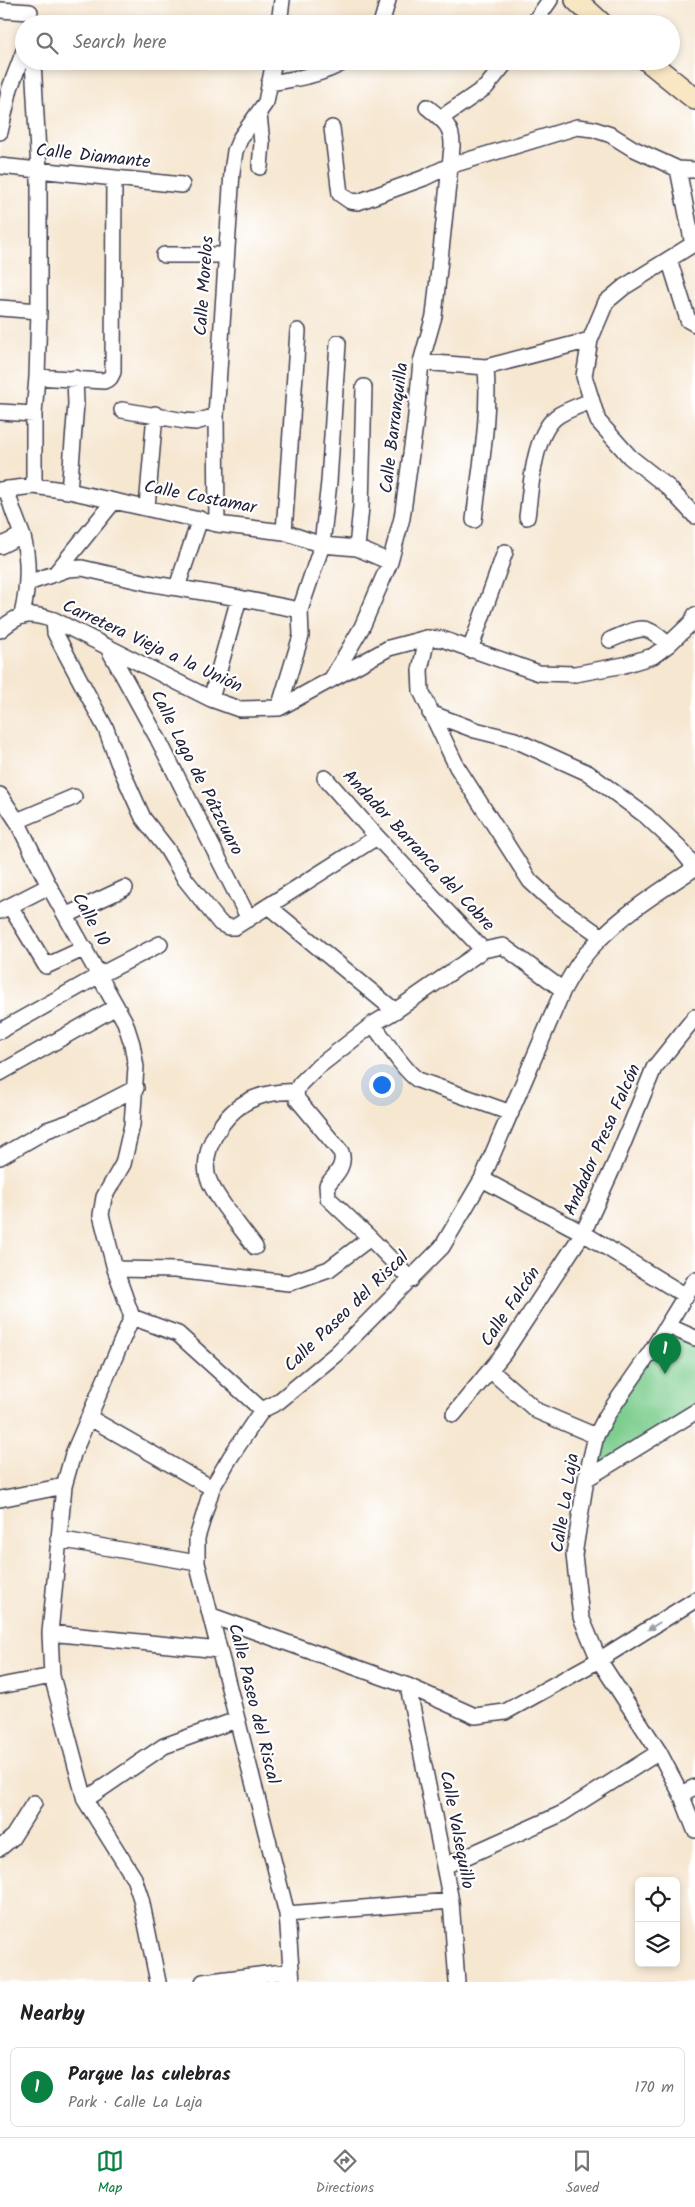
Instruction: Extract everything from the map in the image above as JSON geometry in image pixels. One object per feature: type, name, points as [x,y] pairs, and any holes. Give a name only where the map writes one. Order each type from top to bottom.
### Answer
[{"type":"main road","points":[[575,1],[591,15]]},
{"type":"main road","points":[[660,70],[694,95]]},
{"type":"street","points":[[280,15],[282,0]]},
{"type":"street","points":[[384,15],[388,0]]},
{"type":"street","points":[[539,15],[550,0]]},
{"type":"street","points":[[0,10],[30,12]]},
{"type":"street","points":[[0,132],[10,88],[17,70]]},
{"type":"street","points":[[33,70],[39,171],[39,311],[34,414],[34,486]]},
{"type":"street","name":"Calle Morelos","points":[[218,524],[216,416],[226,255],[235,152],[241,137],[266,102],[272,70]]},
{"type":"street","points":[[269,83],[307,77],[329,70]]},
{"type":"street","points":[[427,107],[441,118],[486,87],[500,70]]},
{"type":"street","points":[[258,115],[262,136],[260,167]]},
{"type":"street","name":"Calle Barranquilla","points":[[331,681],[362,627],[390,562],[402,518],[415,425],[420,362],[434,316],[449,166],[452,134],[441,118]]},
{"type":"street","points":[[332,128],[340,194],[350,201],[358,202],[424,178],[449,166],[577,127],[593,128],[611,135],[632,148],[678,169],[695,170]]},
{"type":"street","name":"Calle Diamante","points":[[0,166],[114,179],[182,184]]},
{"type":"street","points":[[678,169],[694,244],[624,286],[606,302],[590,340],[584,376],[598,421],[630,457],[668,487],[695,516]]},
{"type":"street","points":[[37,377],[104,381],[110,378],[113,372],[114,179]]},
{"type":"street","points":[[164,255],[226,255]]},
{"type":"street","points":[[669,259],[688,320],[695,324]]},
{"type":"street","points":[[0,308],[39,311]]},
{"type":"street","points":[[284,532],[298,331]]},
{"type":"street","points":[[420,362],[486,367],[590,340]]},
{"type":"street","points":[[279,708],[300,636],[300,610],[322,545],[329,482],[338,343]]},
{"type":"street","points":[[474,520],[485,433],[487,407],[486,367]]},
{"type":"street","points":[[69,491],[76,404],[75,378]]},
{"type":"street","points":[[357,548],[361,507],[364,387]]},
{"type":"street","points":[[527,516],[536,458],[543,434],[557,416],[591,401]]},
{"type":"street","points":[[122,410],[196,422],[216,416]]},
{"type":"street","points":[[0,412],[34,414]]},
{"type":"street","points":[[148,507],[155,414]]},
{"type":"street","name":"Calle Costamar","points":[[4,489],[34,486],[69,491],[200,518],[218,524],[284,532],[322,545],[357,548],[390,562]]},
{"type":"street","points":[[0,630],[11,620],[22,615],[28,583],[28,558],[22,535],[4,489]]},
{"type":"street","points":[[55,574],[114,501]]},
{"type":"street","points":[[177,587],[200,518]]},
{"type":"street","points":[[0,546],[22,535]]},
{"type":"street","points":[[470,650],[505,552]]},
{"type":"street","points":[[28,583],[68,568],[82,568],[148,583],[300,610]]},
{"type":"street","points":[[211,699],[239,598]]},
{"type":"street","name":"Carretera Vieja a la Unión","points":[[22,615],[38,615],[54,620],[211,699],[239,709],[279,708],[388,648],[427,638]]},
{"type":"street","points":[[602,937],[554,903],[530,881],[458,767],[430,713],[421,691],[420,670],[427,638],[442,639],[539,673],[575,674],[624,665],[653,656],[668,646],[692,622],[695,615]]},
{"type":"street","points":[[54,620],[55,633],[106,729],[118,762],[143,818],[167,849],[185,879],[220,923],[228,927],[235,927],[377,837]]},
{"type":"street","points":[[610,640],[635,630],[645,629],[656,632],[668,646]]},
{"type":"street","name":"Calle Lago de Pátzcuaro","points":[[106,646],[158,739],[249,919]]},
{"type":"street","points":[[430,713],[475,730],[515,740],[588,773],[646,816],[678,846],[695,868]]},
{"type":"street","name":"Andador Barranca del Cobre","points":[[325,778],[377,837],[483,950]]},
{"type":"street","name":"Calle 10","points":[[0,795],[17,821],[49,886],[85,948],[130,1037],[136,1067],[132,1125],[123,1164],[104,1197],[101,1215],[115,1269],[132,1318]]},
{"type":"street","points":[[17,821],[74,797]]},
{"type":"street","name":"Calle Paseo del Riscal","points":[[292,1977],[287,1914],[197,1563],[197,1538],[212,1488],[262,1410],[278,1402],[336,1354],[442,1247],[482,1179],[563,990],[580,962],[602,937],[652,896],[695,868]]},
{"type":"street","points":[[49,886],[5,908],[46,966],[85,948]]},
{"type":"street","points":[[67,916],[125,888]]},
{"type":"street","points":[[268,906],[395,1011]]},
{"type":"street","points":[[0,1031],[98,976],[160,944]]},
{"type":"street","points":[[411,1280],[328,1198],[327,1185],[342,1167],[343,1159],[341,1152],[298,1099],[296,1092],[300,1084],[314,1070],[373,1024],[483,950],[503,946],[563,990]]},
{"type":"street","points":[[0,1072],[116,1007]]},
{"type":"street","name":"Andador Presa Falcón","points":[[583,1233],[616,1161],[654,1068],[695,1016]]},
{"type":"street","points":[[373,1024],[402,1061],[408,1074],[418,1080],[511,1113]]},
{"type":"street","points":[[0,1157],[47,1130],[70,1122],[136,1088]]},
{"type":"street","points":[[255,1247],[213,1189],[207,1174],[208,1150],[218,1131],[236,1109],[254,1098],[280,1091],[296,1092]]},
{"type":"street","points":[[482,1179],[583,1233],[686,1296]]},
{"type":"street","name":"Calle Falcón","points":[[583,1233],[504,1353],[490,1370],[537,1411],[596,1436]]},
{"type":"street","points":[[115,1269],[175,1270],[289,1283],[329,1269],[370,1238]]},
{"type":"street","name":"Calle La Laja","points":[[695,1280],[668,1326],[607,1415],[596,1436],[586,1479],[574,1554],[581,1617],[598,1660],[659,1752],[682,1794],[695,1830]]},
{"type":"street","points":[[158,1982],[141,1899],[134,1878],[85,1800],[52,1676],[50,1633],[64,1486],[73,1454],[132,1318],[178,1334],[262,1410]]},
{"type":"street","points":[[668,1326],[695,1338]]},
{"type":"street","points":[[454,1414],[490,1370]]},
{"type":"street","points":[[586,1479],[695,1412]]},
{"type":"street","points":[[90,1418],[212,1488]]},
{"type":"street","points":[[0,1499],[64,1486]]},
{"type":"street","points":[[58,1539],[197,1563]]},
{"type":"street","points":[[212,1616],[408,1686],[475,1716],[505,1712],[598,1660],[695,1600]]},
{"type":"street","points":[[50,1633],[219,1650]]},
{"type":"street","points":[[0,1686],[52,1676]]},
{"type":"street","name":"Calle Valsequillo","points":[[408,1686],[451,1902],[457,1982]]},
{"type":"street","points":[[85,1800],[164,1746],[236,1720]]},
{"type":"street","points":[[444,1866],[561,1814],[659,1752]]},
{"type":"street","points":[[682,1794],[695,1787]]},
{"type":"street","points":[[0,1848],[12,1838],[34,1803]]},
{"type":"street","points":[[287,1914],[451,1902]]},
{"type":"street","points":[[203,1982],[292,1977]]},
{"type":"green space","points":[[668,1326],[695,1338],[695,1411],[586,1476],[596,1436]]},
{"type":"place","name":"Parque las culebras","points":[[665,1374]]}]
